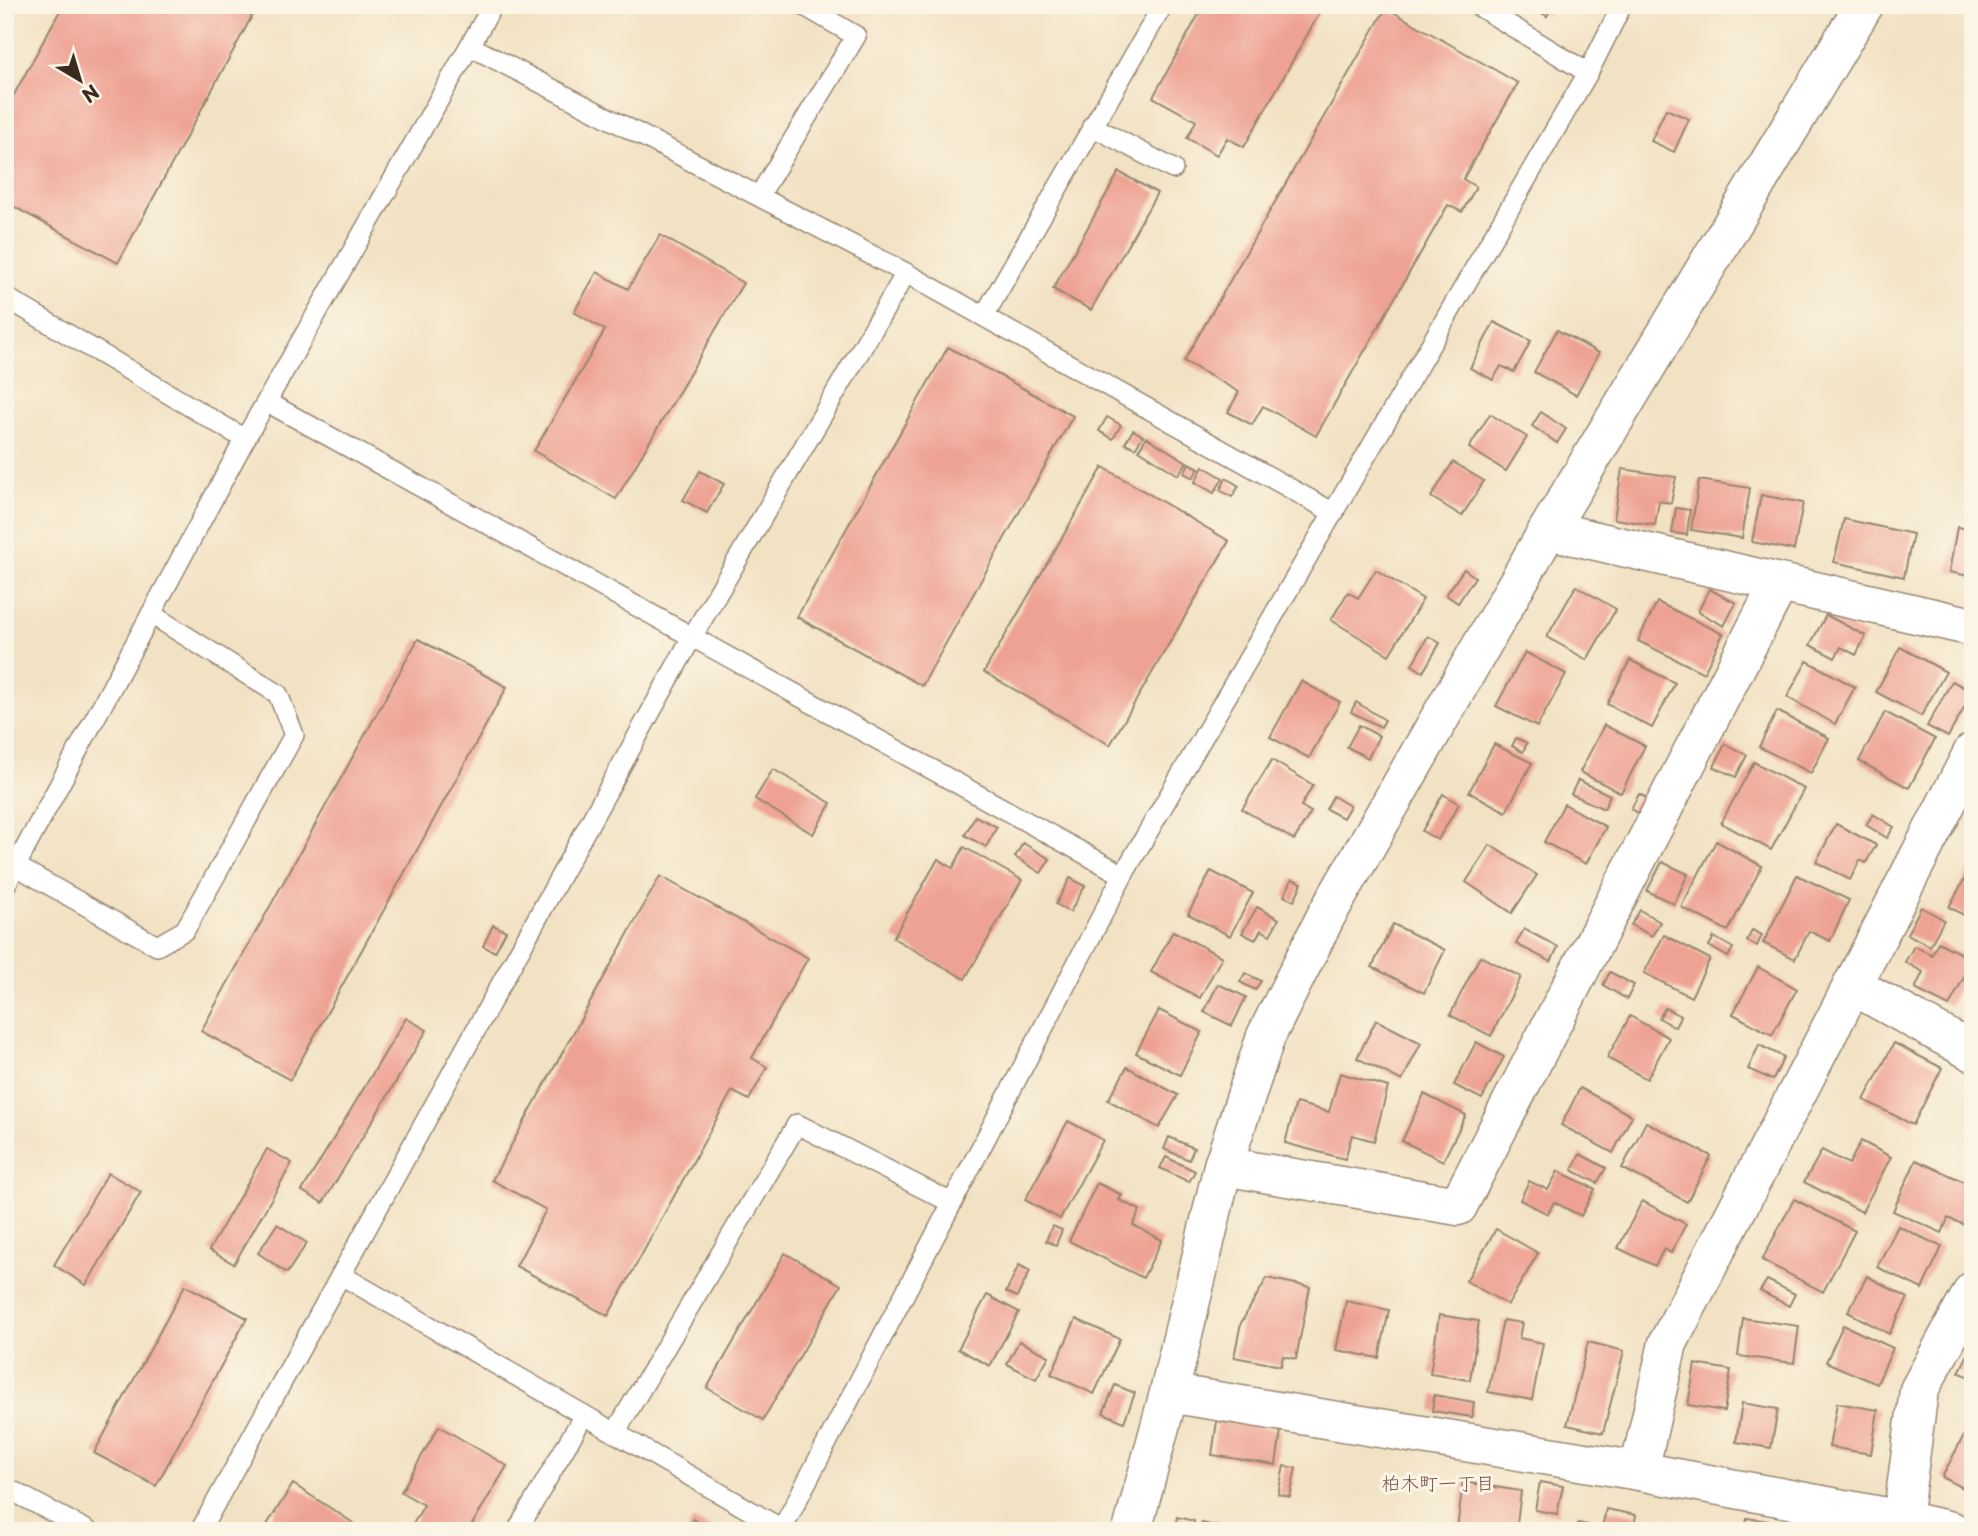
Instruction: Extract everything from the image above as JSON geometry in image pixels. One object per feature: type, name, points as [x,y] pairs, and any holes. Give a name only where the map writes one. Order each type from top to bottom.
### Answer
[{"type":"street","points":[[1132,1531],[1170,1393],[1223,1166],[1266,1036],[1326,916],[1548,530],[1864,5]]},
{"type":"street","points":[[1548,530],[1973,628]]},
{"type":"street","points":[[1223,1166],[1458,1206],[1779,584]]},
{"type":"street","points":[[1640,1471],[1668,1343],[1973,752]]},
{"type":"street","points":[[1852,985],[1973,1052]]},
{"type":"street","points":[[1902,1520],[1919,1391],[1973,1291]]},
{"type":"street","points":[[1170,1393],[1640,1471],[1952,1531]]},
{"type":"lane","points":[[5,886],[245,439],[494,5]]},
{"type":"lane","points":[[759,196],[856,36],[803,5]]},
{"type":"lane","points":[[984,316],[1163,5]]},
{"type":"lane","points":[[1477,5],[1588,73]]},
{"type":"lane","points":[[341,1275],[781,1530],[1124,875],[1588,73],[1622,5]]},
{"type":"lane","points":[[470,46],[906,273],[1334,513]]},
{"type":"lane","points":[[1092,126],[1173,169]]},
{"type":"lane","points":[[200,1531],[692,637],[906,273]]},
{"type":"lane","points":[[5,297],[245,439]]},
{"type":"lane","points":[[267,402],[1124,875]]},
{"type":"lane","points":[[16,866],[156,946],[185,930],[294,735],[278,694],[151,614]]},
{"type":"lane","points":[[615,1433],[797,1124],[952,1203]]},
{"type":"lane","points":[[517,1531],[584,1415]]},
{"type":"lane","points":[[5,1487],[88,1531]]},
{"type":"building","points":[[63,5],[258,5],[118,263],[5,202],[5,111]]},
{"type":"building","points":[[1204,5],[1324,5],[1244,147],[1227,138],[1217,155],[1187,138],[1196,121],[1153,97]]},
{"type":"building","points":[[1528,5],[1553,5],[1547,16]]},
{"type":"building","points":[[1386,8],[1518,83],[1463,179],[1476,187],[1462,212],[1448,205],[1316,436],[1263,406],[1252,425],[1228,412],[1239,392],[1184,361]]},
{"type":"building","points":[[1666,109],[1689,119],[1674,152],[1651,141]]},
{"type":"building","points":[[1119,172],[1157,193],[1091,310],[1053,289]]},
{"type":"building","points":[[660,235],[743,283],[616,499],[534,451],[605,330],[574,312],[597,272],[628,289]]},
{"type":"building","points":[[1494,322],[1531,341],[1514,372],[1501,366],[1493,380],[1470,368]]},
{"type":"building","points":[[1557,330],[1599,353],[1576,395],[1534,372]]},
{"type":"building","points":[[948,347],[1073,416],[922,686],[797,617]]},
{"type":"building","points":[[1541,412],[1566,429],[1557,443],[1532,426]]},
{"type":"building","points":[[1490,414],[1527,437],[1506,471],[1469,448]]},
{"type":"building","points":[[1107,417],[1121,425],[1113,439],[1099,431]]},
{"type":"building","points":[[1133,430],[1143,436],[1135,448],[1125,443]]},
{"type":"building","points":[[1146,437],[1187,462],[1178,475],[1139,450]]},
{"type":"building","points":[[1453,462],[1484,481],[1462,516],[1431,497]]},
{"type":"building","points":[[1189,463],[1199,468],[1193,478],[1184,473]]},
{"type":"building","points":[[1203,466],[1223,478],[1214,493],[1195,482]]},
{"type":"building","points":[[1103,467],[1229,541],[1110,745],[984,672]]},
{"type":"building","points":[[1622,469],[1676,477],[1671,503],[1659,501],[1655,525],[1614,519]]},
{"type":"building","points":[[700,471],[724,484],[707,513],[683,500]]},
{"type":"building","points":[[1226,478],[1239,486],[1232,497],[1220,490]]},
{"type":"building","points":[[1699,480],[1750,488],[1742,538],[1691,530]]},
{"type":"building","points":[[1761,495],[1803,503],[1794,550],[1752,542]]},
{"type":"building","points":[[1676,508],[1690,510],[1687,535],[1672,533]]},
{"type":"building","points":[[1844,519],[1913,534],[1904,577],[1834,562]]},
{"type":"building","points":[[1957,527],[1973,530],[1973,577],[1949,572]]},
{"type":"building","points":[[1464,569],[1475,577],[1458,603],[1446,595]]},
{"type":"building","points":[[1376,570],[1423,599],[1389,655],[1331,620],[1348,592],[1358,598]]},
{"type":"building","points":[[1576,586],[1616,609],[1587,660],[1547,637]]},
{"type":"building","points":[[1709,589],[1736,603],[1724,626],[1698,612]]},
{"type":"building","points":[[1657,602],[1723,634],[1704,673],[1638,641]]},
{"type":"building","points":[[1826,615],[1866,636],[1856,655],[1841,647],[1835,658],[1810,645]]},
{"type":"building","points":[[1428,636],[1440,643],[1423,672],[1412,665]]},
{"type":"building","points":[[418,639],[507,687],[290,1080],[201,1031]]},
{"type":"building","points":[[1900,647],[1946,672],[1921,716],[1876,692]]},
{"type":"building","points":[[1525,652],[1566,674],[1537,727],[1496,706]]},
{"type":"building","points":[[1630,660],[1675,683],[1652,728],[1607,704]]},
{"type":"building","points":[[1807,661],[1855,687],[1835,724],[1787,697]]},
{"type":"building","points":[[1301,681],[1340,702],[1309,758],[1270,737]]},
{"type":"building","points":[[1952,681],[1973,692],[1948,737],[1927,726]]},
{"type":"building","points":[[1356,702],[1385,720],[1381,727],[1351,712]]},
{"type":"building","points":[[1777,711],[1829,738],[1811,773],[1759,747]]},
{"type":"building","points":[[1885,712],[1935,739],[1909,788],[1859,761]]},
{"type":"building","points":[[1359,725],[1379,736],[1368,758],[1347,747]]},
{"type":"building","points":[[1604,725],[1645,746],[1621,793],[1580,772]]},
{"type":"building","points":[[1516,738],[1527,743],[1523,752],[1512,746]]},
{"type":"building","points":[[1494,744],[1532,763],[1506,812],[1469,792]]},
{"type":"building","points":[[1725,744],[1747,755],[1736,777],[1714,767]]},
{"type":"building","points":[[1272,760],[1313,785],[1301,806],[1311,812],[1294,840],[1242,809]]},
{"type":"building","points":[[1754,762],[1804,789],[1771,850],[1721,823]]},
{"type":"building","points":[[773,769],[831,803],[813,834],[755,799]]},
{"type":"building","points":[[1578,780],[1610,795],[1604,809],[1571,794]]},
{"type":"building","points":[[1443,794],[1459,804],[1438,840],[1422,831]]},
{"type":"building","points":[[1639,794],[1649,799],[1640,814],[1631,809]]},
{"type":"building","points":[[1333,796],[1350,806],[1343,818],[1326,809]]},
{"type":"building","points":[[1564,804],[1606,827],[1586,864],[1544,842]]},
{"type":"building","points":[[1873,814],[1894,827],[1887,838],[1866,825]]},
{"type":"building","points":[[975,816],[997,827],[986,847],[965,835]]},
{"type":"building","points":[[1836,824],[1876,845],[1866,863],[1860,860],[1850,880],[1816,862]]},
{"type":"building","points":[[1716,841],[1762,866],[1728,931],[1681,907]]},
{"type":"building","points":[[1023,843],[1050,859],[1041,873],[1015,857]]},
{"type":"building","points":[[1490,845],[1537,875],[1512,913],[1466,882]]},
{"type":"building","points":[[964,847],[1022,880],[965,979],[893,938],[938,859],[953,868]]},
{"type":"building","points":[[1662,862],[1688,874],[1674,904],[1647,891]]},
{"type":"building","points":[[1970,869],[1973,870],[1973,920],[1949,907]]},
{"type":"building","points":[[1211,871],[1253,893],[1230,936],[1188,914]]},
{"type":"building","points":[[1797,875],[1849,900],[1830,941],[1809,931],[1795,959],[1763,943]]},
{"type":"building","points":[[660,876],[808,958],[752,1058],[767,1067],[749,1100],[732,1091],[608,1316],[516,1266],[546,1210],[492,1180]]},
{"type":"building","points":[[1070,878],[1085,886],[1070,912],[1056,904]]},
{"type":"building","points":[[1292,879],[1302,883],[1294,901],[1284,896]]},
{"type":"building","points":[[1257,907],[1279,919],[1270,935],[1261,930],[1255,940],[1242,933]]},
{"type":"building","points":[[1921,907],[1944,920],[1930,946],[1907,934]]},
{"type":"building","points":[[1640,910],[1660,922],[1652,936],[1631,925]]},
{"type":"building","points":[[1393,924],[1445,950],[1424,993],[1372,967]]},
{"type":"building","points":[[493,925],[506,931],[495,952],[483,946]]},
{"type":"building","points":[[1524,929],[1558,947],[1551,962],[1516,944]]},
{"type":"building","points":[[1752,930],[1762,935],[1757,946],[1747,941]]},
{"type":"building","points":[[1173,931],[1222,957],[1200,998],[1151,972]]},
{"type":"building","points":[[1664,935],[1710,959],[1691,997],[1644,973]]},
{"type":"building","points":[[1714,937],[1733,948],[1728,957],[1709,946]]},
{"type":"building","points":[[1938,942],[1973,960],[1949,1006],[1915,989],[1923,972],[1905,962],[1914,946],[1932,955]]},
{"type":"building","points":[[1480,956],[1521,977],[1491,1036],[1450,1015]]},
{"type":"building","points":[[1758,967],[1797,989],[1772,1035],[1733,1014]]},
{"type":"building","points":[[1610,972],[1634,985],[1627,999],[1603,985]]},
{"type":"building","points":[[1245,973],[1261,981],[1255,990],[1240,982]]},
{"type":"building","points":[[1218,984],[1246,997],[1232,1026],[1204,1012]]},
{"type":"building","points":[[1665,1008],[1681,1016],[1675,1027],[1659,1018]]},
{"type":"building","points":[[1159,1010],[1202,1032],[1180,1075],[1136,1053]]},
{"type":"building","points":[[1630,1016],[1669,1038],[1647,1079],[1607,1058]]},
{"type":"building","points":[[406,1018],[427,1030],[323,1203],[302,1191]]},
{"type":"building","points":[[1376,1020],[1421,1043],[1402,1081],[1357,1058]]},
{"type":"building","points":[[1476,1042],[1504,1057],[1482,1099],[1454,1085]]},
{"type":"building","points":[[1894,1043],[1942,1068],[1913,1125],[1864,1100]]},
{"type":"building","points":[[1759,1045],[1784,1057],[1773,1080],[1748,1069]]},
{"type":"building","points":[[1127,1067],[1178,1095],[1159,1128],[1108,1100]]},
{"type":"building","points":[[1340,1073],[1388,1087],[1374,1141],[1352,1135],[1345,1159],[1285,1143],[1296,1103],[1329,1112]]},
{"type":"building","points":[[1580,1088],[1632,1116],[1613,1153],[1561,1125]]},
{"type":"building","points":[[1424,1094],[1466,1115],[1443,1161],[1402,1141]]},
{"type":"building","points":[[1068,1121],[1103,1140],[1060,1219],[1025,1200]]},
{"type":"building","points":[[1646,1122],[1711,1156],[1687,1202],[1622,1168]]},
{"type":"building","points":[[1169,1137],[1194,1148],[1189,1160],[1164,1149]]},
{"type":"building","points":[[1861,1141],[1891,1157],[1862,1212],[1804,1182],[1822,1150],[1849,1164]]},
{"type":"building","points":[[267,1149],[292,1163],[234,1264],[209,1250]]},
{"type":"building","points":[[1580,1154],[1606,1168],[1597,1183],[1572,1170]]},
{"type":"building","points":[[1166,1157],[1195,1171],[1189,1182],[1160,1168]]},
{"type":"building","points":[[1916,1160],[1973,1186],[1973,1213],[1967,1226],[1948,1218],[1942,1233],[1893,1211]]},
{"type":"building","points":[[1558,1171],[1595,1189],[1581,1216],[1554,1202],[1548,1214],[1520,1200],[1529,1181],[1548,1190]]},
{"type":"building","points":[[108,1173],[141,1192],[86,1285],[54,1265]]},
{"type":"building","points":[[1097,1183],[1122,1195],[1119,1200],[1140,1210],[1133,1225],[1162,1240],[1143,1278],[1069,1241]]},
{"type":"building","points":[[1794,1199],[1855,1231],[1823,1292],[1762,1260]]},
{"type":"building","points":[[1642,1201],[1686,1224],[1671,1253],[1664,1249],[1655,1266],[1618,1248]]},
{"type":"building","points":[[277,1224],[307,1243],[287,1273],[258,1253]]},
{"type":"building","points":[[1052,1226],[1062,1230],[1056,1245],[1046,1241]]},
{"type":"building","points":[[1898,1226],[1942,1247],[1922,1289],[1877,1267]]},
{"type":"building","points":[[1496,1229],[1538,1253],[1508,1305],[1466,1281]]},
{"type":"building","points":[[785,1253],[841,1285],[763,1420],[707,1388]]},
{"type":"building","points":[[1019,1265],[1030,1271],[1017,1297],[1006,1292]]},
{"type":"building","points":[[1867,1276],[1908,1298],[1889,1334],[1848,1312]]},
{"type":"building","points":[[1267,1278],[1310,1287],[1296,1359],[1283,1356],[1281,1366],[1234,1357],[1241,1323]]},
{"type":"building","points":[[1767,1280],[1795,1294],[1789,1306],[1760,1291]]},
{"type":"building","points":[[185,1285],[247,1318],[156,1486],[94,1453]]},
{"type":"building","points":[[987,1295],[1019,1312],[990,1366],[958,1349]]},
{"type":"building","points":[[1346,1301],[1389,1310],[1379,1358],[1336,1350]]},
{"type":"building","points":[[1439,1315],[1479,1321],[1470,1380],[1430,1374]]},
{"type":"building","points":[[1743,1318],[1799,1326],[1794,1363],[1738,1356]]},
{"type":"building","points":[[1076,1319],[1120,1339],[1094,1394],[1051,1374]]},
{"type":"building","points":[[1503,1320],[1522,1323],[1519,1338],[1543,1343],[1532,1400],[1488,1392]]},
{"type":"building","points":[[1843,1325],[1893,1348],[1877,1384],[1826,1362]]},
{"type":"building","points":[[1019,1341],[1049,1356],[1036,1379],[1007,1364]]},
{"type":"building","points":[[1588,1342],[1624,1351],[1603,1433],[1567,1425]]},
{"type":"building","points":[[1973,1345],[1973,1379],[1959,1372]]},
{"type":"building","points":[[1695,1364],[1731,1370],[1724,1411],[1688,1405]]},
{"type":"building","points":[[1115,1385],[1135,1393],[1124,1422],[1103,1413]]},
{"type":"building","points":[[1434,1395],[1474,1402],[1472,1417],[1432,1411]]},
{"type":"building","points":[[1742,1403],[1778,1409],[1771,1448],[1736,1442]]},
{"type":"building","points":[[1837,1403],[1878,1410],[1871,1454],[1829,1447]]},
{"type":"building","points":[[1973,1418],[1973,1493],[1942,1477]]},
{"type":"building","points":[[1217,1421],[1281,1430],[1276,1465],[1212,1455]]},
{"type":"building","points":[[439,1426],[507,1466],[468,1531],[409,1531],[424,1505],[401,1492]]},
{"type":"building","points":[[1284,1466],[1296,1468],[1290,1497],[1278,1494]]},
{"type":"building","points":[[1463,1482],[1521,1491],[1516,1531],[1457,1529]]},
{"type":"building","points":[[1540,1482],[1563,1486],[1557,1514],[1535,1510]]},
{"type":"building","points":[[293,1484],[358,1526],[355,1531],[263,1531]]},
{"type":"building","points":[[1606,1509],[1636,1515],[1633,1531],[1576,1531],[1578,1523],[1602,1528]]},
{"type":"building","points":[[1177,1517],[1194,1521],[1192,1531],[1174,1531]]},
{"type":"building","points":[[1747,1518],[1768,1521],[1766,1531],[1745,1531]]},
{"type":"building","points":[[693,1519],[715,1531],[687,1531]]},
{"type":"building","points":[[1202,1523],[1234,1530],[1234,1531],[1200,1531]]},
{"type":"district","name":"柏木町一丁目","points":[[1438,1482]]}]
